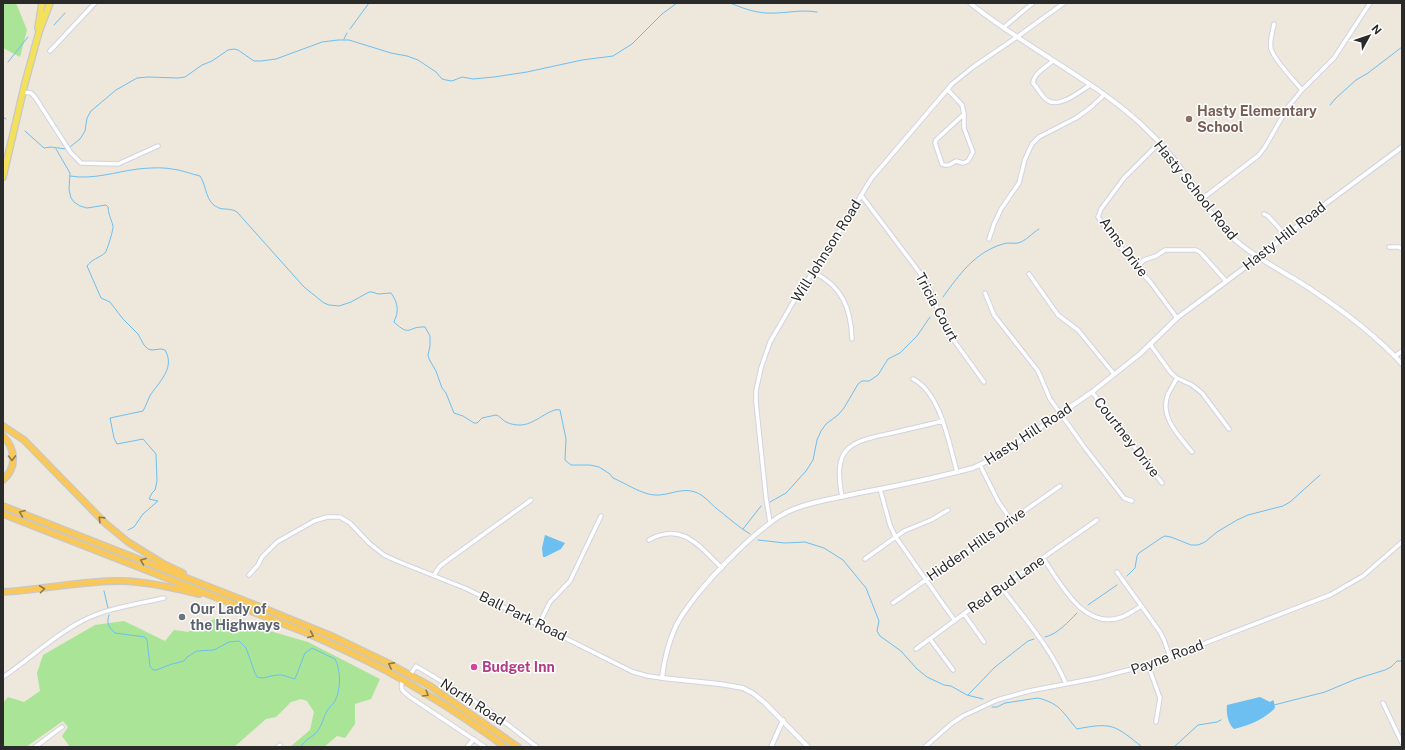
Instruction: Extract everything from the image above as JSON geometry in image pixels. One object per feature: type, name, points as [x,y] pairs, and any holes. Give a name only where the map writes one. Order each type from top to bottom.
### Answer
[{"type":"highway","points":[[3,426],[24,440],[106,523],[128,542],[162,563],[218,590]]},
{"type":"highway","points":[[3,436],[8,440],[12,448],[14,460],[12,469],[3,480]]},
{"type":"highway","points":[[3,506],[334,637],[388,663],[430,686],[518,747]]},
{"type":"highway","points":[[3,514],[307,633],[342,649],[386,670],[403,680],[459,714],[505,747]]},
{"type":"highway","points":[[3,592],[122,581],[153,584],[226,601]]},
{"type":"main road","points":[[38,32],[42,3]]},
{"type":"main road","points":[[3,177],[38,32],[50,3]]},
{"type":"street","points":[[50,51],[95,3]]},
{"type":"street","name":"Hasty School Road","points":[[970,3],[1017,37],[1090,85],[1141,124],[1160,142],[1202,199],[1240,244],[1308,287],[1346,314],[1372,335],[1402,364]]},
{"type":"street","points":[[1004,27],[1034,3]]},
{"type":"street","name":"Will Johnson Road","points":[[770,522],[759,436],[756,391],[760,368],[770,342],[795,299],[837,235],[871,179],[948,90],[972,67],[1064,3]]},
{"type":"street","points":[[1202,199],[1258,155],[1265,147],[1288,107],[1302,90],[1334,58],[1370,3]]},
{"type":"street","points":[[1274,24],[1271,38],[1271,48],[1284,68],[1302,90]]},
{"type":"street","points":[[1053,61],[1035,76],[1033,80],[1033,83],[1046,99],[1051,102],[1059,102],[1090,85]]},
{"type":"street","points":[[948,90],[962,105],[964,114],[964,128],[973,152],[968,161],[963,163],[956,161],[945,166],[942,164],[935,143],[936,140],[964,114]]},
{"type":"street","points":[[23,92],[31,93],[35,97],[71,153],[81,163],[118,164],[158,146]]},
{"type":"street","points":[[989,239],[1001,209],[1019,184],[1025,159],[1032,144],[1039,137],[1076,118],[1104,95]]},
{"type":"street","name":"Anns Drive","points":[[1160,142],[1124,178],[1098,214],[1104,226],[1152,283],[1177,318]]},
{"type":"street","name":"Hasty Hill Road","points":[[662,678],[666,654],[675,627],[692,602],[722,568],[770,522],[795,508],[957,472],[980,465],[1000,455],[1092,392],[1150,344],[1177,318],[1402,147]]},
{"type":"street","name":"Tricia Court","points":[[861,195],[920,273],[929,288],[941,318],[950,335],[984,382]]},
{"type":"street","points":[[1264,214],[1268,216],[1286,236]]},
{"type":"street","points":[[1389,247],[1399,247],[1402,249]]},
{"type":"street","points":[[1137,267],[1148,258],[1156,256],[1165,250],[1196,250],[1201,253],[1226,281]]},
{"type":"street","points":[[813,272],[830,282],[842,296],[852,326],[852,339]]},
{"type":"street","points":[[1029,274],[1058,315],[1078,330],[1114,374]]},
{"type":"street","points":[[985,293],[994,315],[1038,371],[1047,393],[1085,448],[1124,498],[1132,501]]},
{"type":"street","points":[[1150,344],[1171,373],[1177,378],[1192,385],[1202,393],[1229,429]]},
{"type":"street","points":[[1395,356],[1402,351]]},
{"type":"street","points":[[1177,378],[1168,395],[1167,413],[1172,426],[1192,452]]},
{"type":"street","points":[[913,379],[927,389],[936,404],[943,421],[957,472]]},
{"type":"street","name":"Courtney Drive","points":[[1092,392],[1162,483]]},
{"type":"street","points":[[842,497],[839,466],[843,455],[852,445],[870,437],[943,421]]},
{"type":"street","points":[[980,465],[998,501],[1011,520]]},
{"type":"street","name":"Hidden Hills Drive","points":[[893,603],[1060,486]]},
{"type":"street","points":[[880,489],[890,525],[895,536],[955,620]]},
{"type":"street","points":[[434,575],[440,566],[531,500]]},
{"type":"street","points":[[865,560],[895,536],[910,528],[931,520],[948,510]]},
{"type":"street","name":"Ball Park Road","points":[[249,575],[262,557],[277,542],[314,521],[333,516],[340,517],[346,520],[384,555],[467,589],[633,672],[648,676],[743,688],[754,694],[765,703],[808,747]]},
{"type":"street","points":[[539,624],[550,602],[570,581],[601,516]]},
{"type":"street","name":"Red Bud Lane","points":[[916,649],[1097,520]]},
{"type":"street","points":[[649,540],[663,534],[672,533],[685,536],[698,545],[722,568]]},
{"type":"street","name":"Payne Road","points":[[925,747],[963,716],[978,708],[1011,695],[1120,673],[1148,665],[1295,609],[1342,589],[1363,576],[1402,542]]},
{"type":"street","points":[[1042,558],[1075,603],[1092,616],[1103,619],[1115,619],[1129,614],[1141,606]]},
{"type":"street","points":[[1117,572],[1164,640],[1170,657]]},
{"type":"street","points":[[1001,587],[1060,669],[1066,684]]},
{"type":"street","points":[[3,677],[62,633],[85,620],[108,611],[164,598]]},
{"type":"street","points":[[964,614],[984,642]]},
{"type":"street","points":[[930,639],[953,670]]},
{"type":"street","points":[[1148,665],[1160,698],[1156,722]]},
{"type":"street","name":"North Road","points":[[410,675],[416,666],[486,708],[538,747]]},
{"type":"street","points":[[403,680],[401,686],[402,690],[410,697],[485,747]]},
{"type":"street","points":[[1383,703],[1402,743]]},
{"type":"street","points":[[771,747],[783,720]]},
{"type":"street","points":[[35,747],[62,727]]},
{"type":"street","points":[[467,747],[474,739]]},
{"type":"green space","points":[[3,3],[16,3],[27,30],[20,57],[3,48]]},
{"type":"green space","points":[[216,618],[242,623],[308,642],[380,679],[371,699],[355,704],[355,724],[345,738],[337,736],[324,747],[290,747],[310,730],[314,712],[307,701],[301,699],[291,702],[276,717],[266,719],[234,747],[70,747],[62,736],[68,727],[63,721],[26,747],[3,747],[3,703],[8,697],[24,702],[40,691],[37,673],[43,655],[95,625],[124,621],[165,641],[174,630],[188,632]]},
{"type":"water","points":[[545,535],[565,543],[561,549],[543,557],[542,548]]},
{"type":"water","points":[[1260,697],[1270,702],[1273,700],[1275,708],[1256,722],[1234,729],[1228,718],[1227,705]]},
{"type":"waterway","points":[[350,29],[369,3]]},
{"type":"waterway","points":[[70,147],[80,139],[85,131],[87,118],[91,111],[116,90],[137,78],[185,77],[228,50],[238,50],[254,61],[261,61],[276,59],[322,42],[349,40],[418,60],[436,72],[442,79],[452,81],[462,77],[473,79],[494,77],[527,72],[582,60],[613,56],[632,44],[662,14],[677,3]]},
{"type":"waterway","points":[[730,3],[748,10],[766,13],[804,11],[817,12]]},
{"type":"waterway","points":[[54,25],[65,13]]},
{"type":"waterway","points":[[344,39],[347,33]]},
{"type":"waterway","points":[[8,62],[28,37]]},
{"type":"waterway","points":[[1330,105],[1356,80],[1368,73],[1402,47]]},
{"type":"waterway","points":[[25,131],[44,148],[51,147],[66,149]]},
{"type":"waterway","points":[[56,149],[70,173],[69,190],[71,198],[74,202],[87,208],[106,205],[108,207],[113,228],[107,248],[105,253],[87,266],[101,298],[110,302],[123,319],[138,334],[148,349],[165,350],[168,356],[168,368],[166,373],[151,394],[143,411],[110,418],[114,438],[117,444],[143,439],[156,454],[157,481],[155,490],[149,499],[158,501],[143,514],[134,527],[128,530]]},
{"type":"waterway","points":[[70,176],[87,177],[138,169],[159,168],[168,168],[200,176],[214,206],[237,212],[304,287],[324,303],[339,306],[351,302],[369,292],[378,294],[391,293],[397,307],[397,315],[394,322],[399,327],[407,330],[425,327],[430,336],[429,359],[436,371],[454,413],[463,416],[474,423],[477,423],[482,418],[496,415],[508,423],[525,425],[551,411],[560,410],[566,439],[565,460],[571,465],[590,465],[599,467],[610,474],[613,478],[640,491],[650,494],[660,495],[685,490],[699,493],[739,527],[750,534]]},
{"type":"waterway","points":[[943,297],[968,265],[976,258],[1005,243],[1021,242],[1039,229]]},
{"type":"waterway","points":[[770,502],[786,493],[806,471],[813,460],[817,440],[821,431],[826,424],[838,415],[844,408],[858,384],[862,381],[869,381],[878,375],[888,359],[900,353],[917,336],[930,317]]},
{"type":"waterway","points":[[1127,576],[1135,568],[1139,553],[1161,538],[1165,536],[1171,537],[1191,545],[1198,545],[1205,542],[1217,532],[1237,520],[1248,515],[1283,506],[1290,502],[1320,475]]},
{"type":"waterway","points":[[743,529],[761,506]]},
{"type":"waterway","points":[[758,540],[785,543],[805,542],[824,548],[843,560],[866,588],[879,621],[877,631],[880,636],[901,651],[917,669],[927,677],[944,685],[951,686],[967,695],[983,699]]},
{"type":"waterway","points":[[1088,605],[1117,585]]},
{"type":"waterway","points":[[104,591],[108,608]]},
{"type":"waterway","points":[[1045,637],[1054,633],[1077,613]]},
{"type":"waterway","points":[[109,615],[109,625],[115,633],[145,637],[147,640],[150,666],[153,670],[184,661],[187,657],[197,651],[214,650],[229,642],[239,641],[246,648],[257,677],[263,678],[282,675],[295,679],[305,653],[312,648],[335,659],[339,674],[337,696],[327,711],[318,730],[301,747]]},
{"type":"waterway","points":[[968,695],[995,667],[1028,641],[1034,639]]},
{"type":"waterway","points":[[1274,705],[1325,692],[1356,679],[1385,670],[1397,661],[1402,661]]},
{"type":"waterway","points":[[992,707],[997,707],[1005,703],[1038,698],[1046,700],[1060,709],[1077,729],[1098,726],[1112,727],[1119,730],[1142,747]]},
{"type":"waterway","points":[[1174,747],[1198,725],[1221,720]]},
{"type":"place","name":"Hasty Elementary School","points":[[1189,119]]},
{"type":"place","name":"Our Lady of the Highways","points":[[182,617]]},
{"type":"place","name":"Budget Inn","points":[[474,667]]}]
